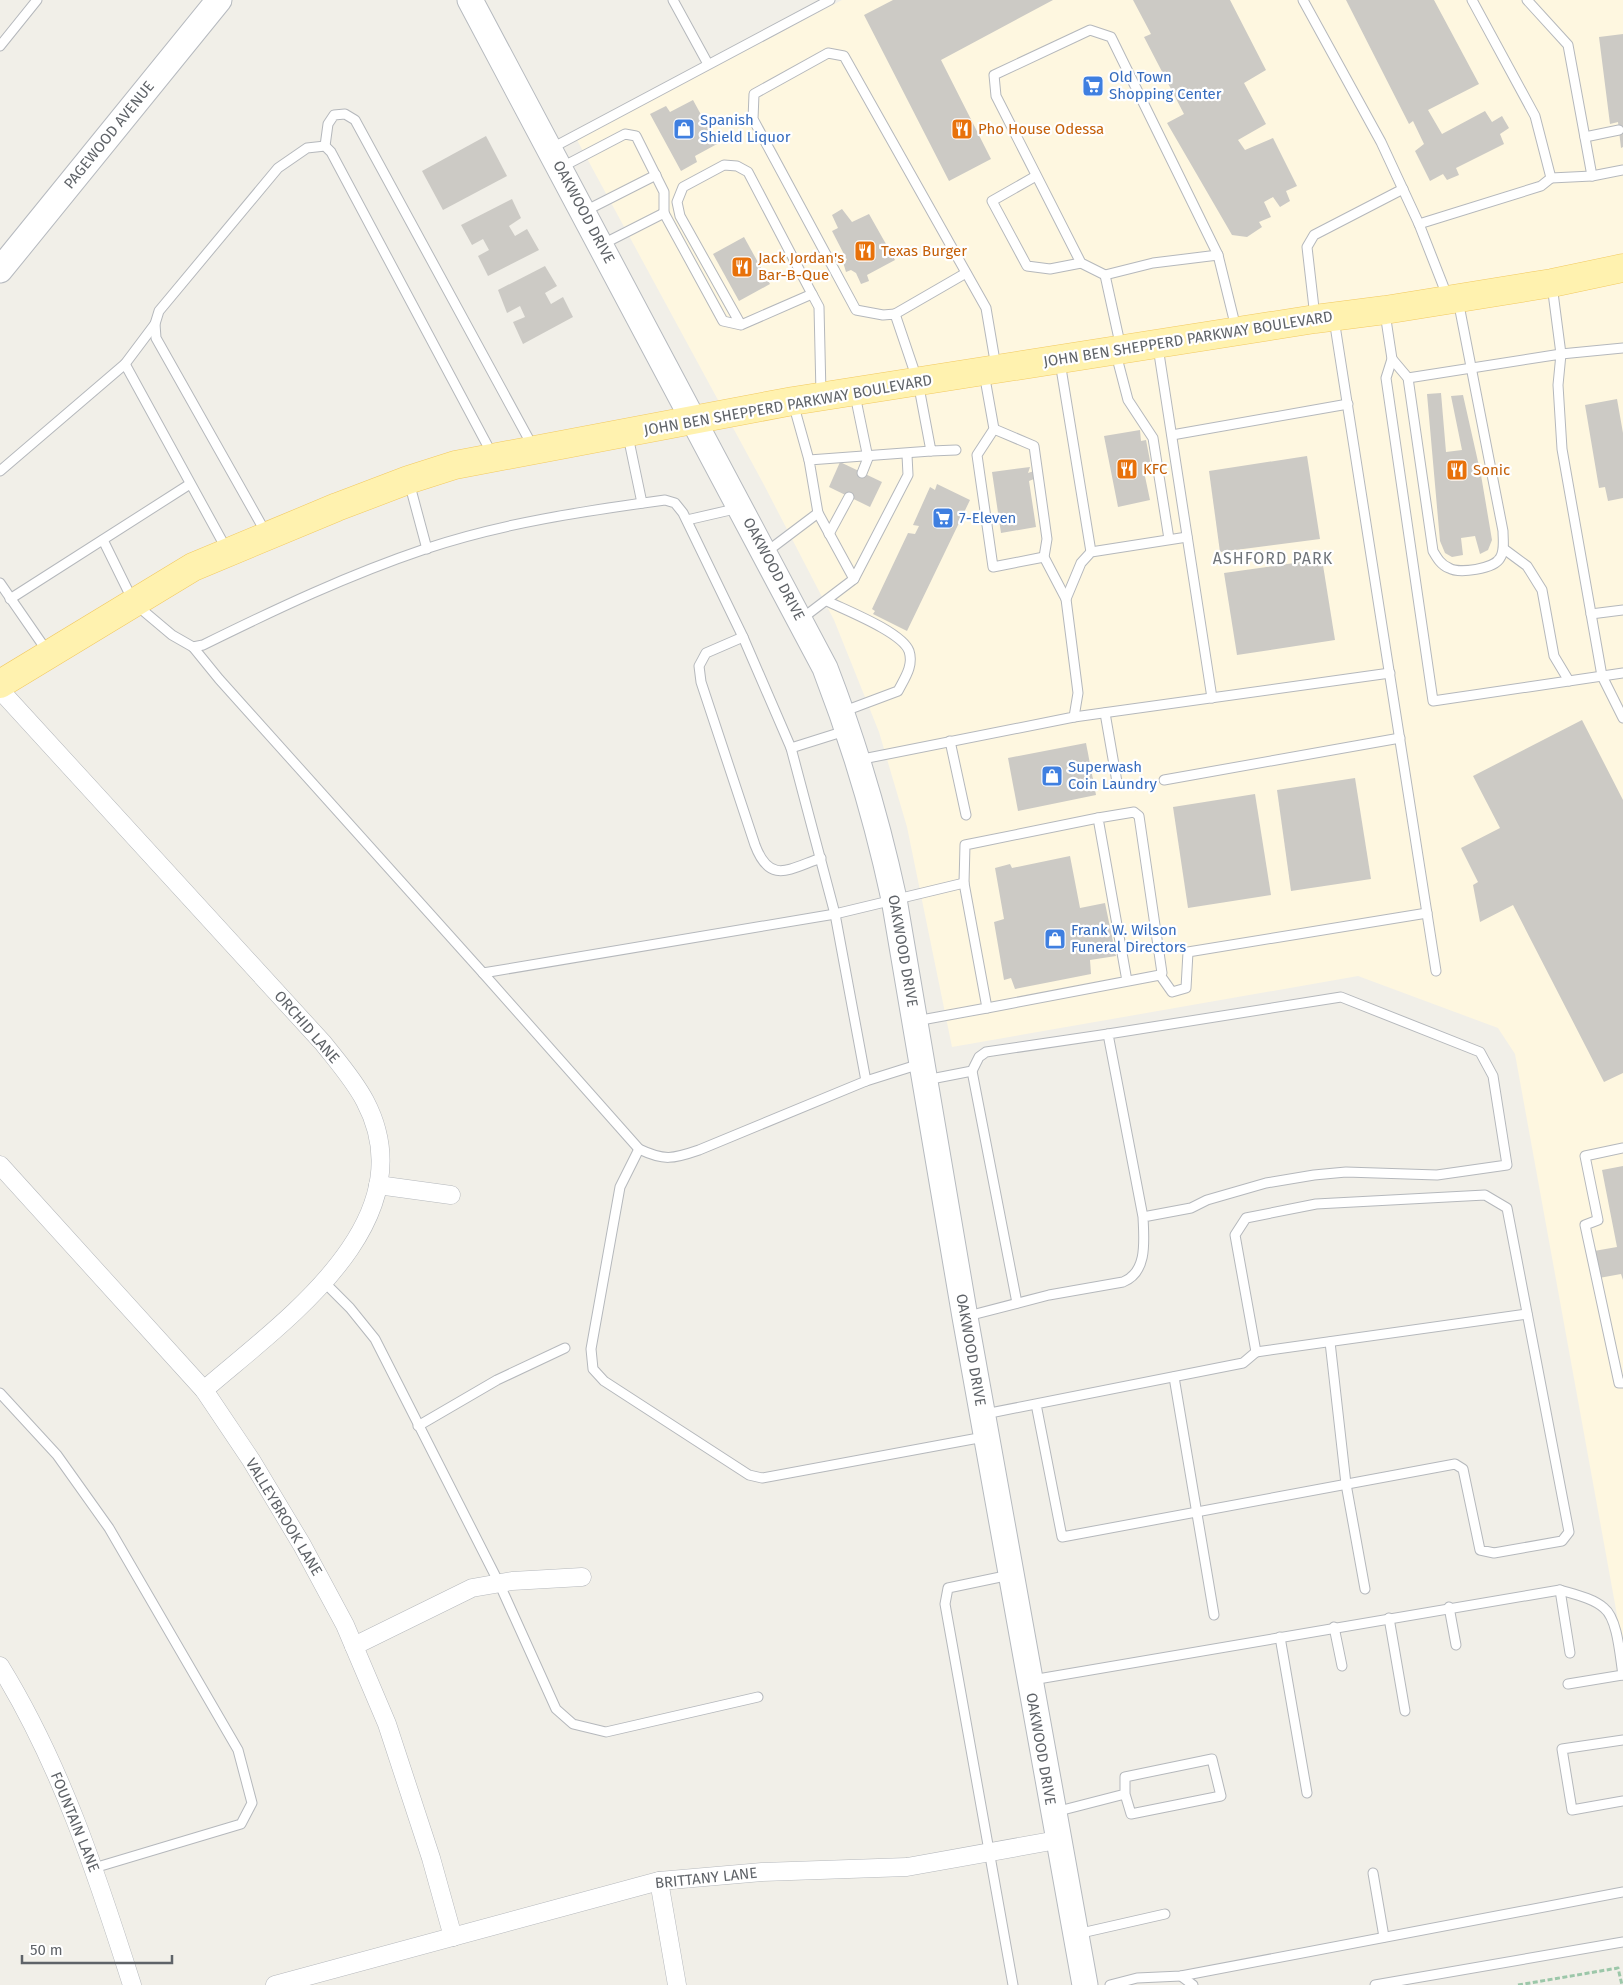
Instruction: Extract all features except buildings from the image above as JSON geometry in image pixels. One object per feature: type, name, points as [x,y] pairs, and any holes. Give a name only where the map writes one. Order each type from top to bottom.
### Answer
[{"type":"main road","name":"JOHN BEN SHEPPERD PARKWAY BOULEVARD","points":[[0,684],[193,567],[408,480],[455,465],[793,401],[1385,310],[1620,269]]},
{"type":"street","name":"PAGEWOOD AVENUE","points":[[0,270],[219,0]]},
{"type":"street","name":"OAKWOOD DRIVE","points":[[470,0],[826,668],[858,760],[881,838],[894,899],[1010,1575],[1085,1985]]},
{"type":"street","name":"ORCHID LANE","points":[[0,690],[323,1043],[352,1079],[366,1102],[375,1125],[380,1150],[375,1201],[365,1226],[349,1252],[324,1282],[204,1390]]},
{"type":"street","name":"VALLEYBROOK LANE","points":[[0,1165],[204,1390],[251,1460],[302,1545],[354,1646],[387,1724],[431,1858],[453,1937]]},
{"type":"street","points":[[378,1185],[451,1195]]},
{"type":"street","points":[[354,1646],[472,1588],[499,1583],[582,1577]]},
{"type":"street","name":"FOUNTAIN LANE","points":[[0,1666],[32,1722],[68,1801],[94,1868],[132,1985]]},
{"type":"street","name":"BRITTANY LANE","points":[[275,1985],[659,1881],[762,1872],[907,1867],[1058,1840]]},
{"type":"street","points":[[659,1881],[677,1985]]},
{"type":"lane","points":[[0,46],[37,0]]},
{"type":"lane","points":[[672,0],[708,64]]},
{"type":"lane","points":[[555,158],[708,64],[830,0]]},
{"type":"lane","points":[[1303,0],[1381,142],[1453,298],[1471,367],[1503,531],[1504,548],[1500,558],[1492,566],[1457,571],[1448,568],[1439,561],[1433,551],[1408,378],[1392,359]]},
{"type":"lane","points":[[1472,0],[1535,116],[1550,178]]},
{"type":"lane","points":[[1527,0],[1568,46],[1592,176]]},
{"type":"lane","points":[[1218,255],[1153,263],[1105,275],[1081,263],[996,96],[994,75],[1090,30],[1111,37],[1218,255],[1237,332]]},
{"type":"lane","points":[[966,273],[895,314],[883,316],[856,310],[753,120],[754,94],[828,53],[844,56],[986,308],[994,429],[977,455],[993,567],[1044,558]]},
{"type":"lane","points":[[494,457],[325,146],[328,124],[334,115],[345,114],[355,120],[534,449]]},
{"type":"lane","points":[[1585,136],[1619,130]]},
{"type":"lane","points":[[555,158],[625,134],[636,136],[664,192],[664,213],[723,321],[741,326],[812,294]]},
{"type":"lane","points":[[0,471],[125,364],[155,324],[159,311],[278,168],[307,148],[325,146]]},
{"type":"lane","points":[[741,326],[680,216],[677,202],[683,188],[724,166],[737,166],[748,172],[819,307],[821,397]]},
{"type":"lane","points":[[1419,224],[1541,186],[1550,178],[1592,176],[1623,170]]},
{"type":"lane","points":[[584,211],[656,176]]},
{"type":"lane","points":[[1036,176],[992,201],[1027,266],[1050,269],[1081,263]]},
{"type":"lane","points":[[1403,189],[1314,235],[1307,247],[1348,404],[1436,971]]},
{"type":"lane","points":[[601,245],[664,213]]},
{"type":"lane","points":[[1105,275],[1128,400],[1152,438],[1169,539]]},
{"type":"lane","points":[[1552,282],[1561,354],[1558,385],[1562,449],[1602,676],[1623,718]]},
{"type":"lane","points":[[1385,310],[1392,359],[1386,378],[1433,700],[1623,673]]},
{"type":"lane","points":[[895,314],[918,382],[931,451]]},
{"type":"lane","points":[[155,324],[156,338],[267,536]]},
{"type":"lane","points":[[1158,345],[1212,698]]},
{"type":"lane","points":[[1408,378],[1561,354],[1623,348]]},
{"type":"lane","points":[[1060,360],[1091,552]]},
{"type":"lane","points":[[125,364],[228,552]]},
{"type":"lane","points":[[855,392],[868,458],[862,472]]},
{"type":"lane","points":[[793,401],[809,460],[818,513],[854,579]]},
{"type":"lane","points":[[1172,436],[1348,404]]},
{"type":"lane","points":[[994,429],[1034,446],[1047,539],[1044,558],[1066,599],[1078,693],[1074,717]]},
{"type":"lane","points":[[627,433],[642,503]]},
{"type":"lane","points":[[809,460],[868,458],[956,450]]},
{"type":"lane","points":[[800,620],[854,579],[908,475],[907,455]]},
{"type":"lane","points":[[408,480],[427,549]]},
{"type":"lane","points":[[10,598],[190,484]]},
{"type":"lane","points":[[829,534],[849,497]]},
{"type":"lane","points":[[193,647],[203,645],[286,604],[359,573],[427,549],[534,521],[665,500],[675,503],[687,520],[743,637],[790,748],[822,858],[835,914],[866,1081]]},
{"type":"lane","points":[[687,520],[741,508]]},
{"type":"lane","points":[[765,553],[818,513]]},
{"type":"lane","points":[[1066,599],[1081,563],[1091,552],[1187,537]]},
{"type":"lane","points":[[103,540],[134,603],[172,635],[193,647],[219,680],[639,1149],[656,1157],[675,1158],[866,1081],[924,1072],[972,1071]]},
{"type":"lane","points":[[1504,548],[1527,566],[1542,590],[1554,656],[1569,681]]},
{"type":"lane","points":[[0,583],[49,654]]},
{"type":"lane","points":[[790,748],[845,721],[898,691],[910,670],[909,651],[896,636],[827,601]]},
{"type":"lane","points":[[1591,614],[1623,610]]},
{"type":"lane","points":[[743,637],[706,653],[699,666],[702,682],[755,845],[767,868],[781,871],[822,858]]},
{"type":"lane","points":[[858,760],[1074,717],[1390,673]]},
{"type":"lane","points":[[1105,713],[1117,782]]},
{"type":"lane","points":[[1164,780],[1400,738]]},
{"type":"lane","points":[[950,741],[966,815]]},
{"type":"lane","points":[[915,1022],[1160,975],[1163,970],[1139,816],[1134,812],[967,843],[963,849],[964,883],[987,1008]]},
{"type":"lane","points":[[1098,818],[1127,981]]},
{"type":"lane","points":[[483,973],[835,914],[964,883]]},
{"type":"lane","points":[[1160,975],[1172,992],[1186,988],[1188,952],[1427,913]]},
{"type":"lane","points":[[1017,1304],[972,1071],[980,1057],[986,1052],[1341,998],[1480,1052],[1493,1076],[1506,1165],[1437,1175],[1346,1172],[1314,1175],[1266,1183],[1207,1200],[1191,1208],[1143,1217]]},
{"type":"lane","points":[[965,1317],[1133,1278],[1138,1271],[1142,1259],[1144,1238],[1143,1217],[1108,1034]]},
{"type":"lane","points":[[1623,1148],[1585,1156],[1598,1220],[1585,1225],[1620,1383],[1623,1382]]},
{"type":"lane","points":[[639,1149],[620,1187],[591,1349],[593,1369],[604,1381],[749,1475],[762,1478],[984,1426],[1036,1404],[1243,1363],[1256,1352],[1527,1314]]},
{"type":"lane","points":[[1036,1404],[1062,1537],[1455,1464],[1463,1469],[1480,1550],[1494,1553],[1562,1541],[1569,1532],[1507,1208],[1485,1195],[1316,1204],[1246,1218],[1235,1235],[1256,1352]]},
{"type":"lane","points":[[324,1282],[350,1308],[375,1339],[499,1583],[556,1709],[573,1724],[606,1732],[758,1697]]},
{"type":"lane","points":[[1330,1342],[1346,1484],[1365,1589]]},
{"type":"lane","points":[[418,1426],[497,1380],[565,1348]]},
{"type":"lane","points":[[1174,1377],[1214,1614]]},
{"type":"lane","points":[[0,1393],[57,1455],[109,1528],[238,1750],[252,1803],[241,1824],[94,1868]]},
{"type":"lane","points":[[1010,1575],[948,1588],[945,1604],[1013,1985]]},
{"type":"lane","points":[[1029,1680],[1449,1607],[1560,1590],[1601,1605],[1609,1613],[1618,1644],[1623,1675],[1568,1684]]},
{"type":"lane","points":[[1560,1590],[1570,1653]]},
{"type":"lane","points":[[1449,1607],[1456,1645]]},
{"type":"lane","points":[[1389,1618],[1405,1711]]},
{"type":"lane","points":[[1334,1627],[1342,1666]]},
{"type":"lane","points":[[1280,1637],[1307,1794]]},
{"type":"lane","points":[[1623,1740],[1562,1749],[1572,1810],[1623,1801]]},
{"type":"lane","points":[[1212,1759],[1221,1796],[1131,1814],[1125,1794],[1125,1777],[1212,1759]]},
{"type":"lane","points":[[1052,1812],[1125,1794]]},
{"type":"lane","points":[[1373,1874],[1384,1937]]},
{"type":"lane","points":[[1110,1985],[1137,1978],[1182,1976],[1623,1892]]},
{"type":"lane","points":[[1075,1935],[1164,1914]]},
{"type":"lane","points":[[1375,1985],[1623,1942]]},
{"type":"lane","points":[[1182,1976],[1193,1985]]},
{"type":"path","points":[[1518,1985],[1618,1968],[1622,1985]]},
{"type":"shaded area","points":[[842,0],[1623,0],[1623,1648],[1515,1054],[1498,1028],[1358,976],[952,1047],[907,827],[879,732],[834,620],[763,483],[577,140]]},
{"type":"place","name":"Old Town Shopping Center","points":[[1093,86]]},
{"type":"place","name":"Spanish Shield Liquor","points":[[684,129]]},
{"type":"place","name":"Pho House Odessa","points":[[962,129]]},
{"type":"place","name":"Texas Burger","points":[[865,251]]},
{"type":"place","name":"Jack Jordan's Bar-B-Que","points":[[742,267]]},
{"type":"place","name":"KFC","points":[[1127,469]]},
{"type":"place","name":"Sonic","points":[[1457,470]]},
{"type":"place","name":"7-Eleven","points":[[943,518]]},
{"type":"place","name":"Superwash Coin Laundry","points":[[1052,776]]},
{"type":"place","name":"Frank W. Wilson Funeral Directors","points":[[1055,939]]},
{"type":"district","name":"ASHFORD PARK","points":[[1273,558]]}]
